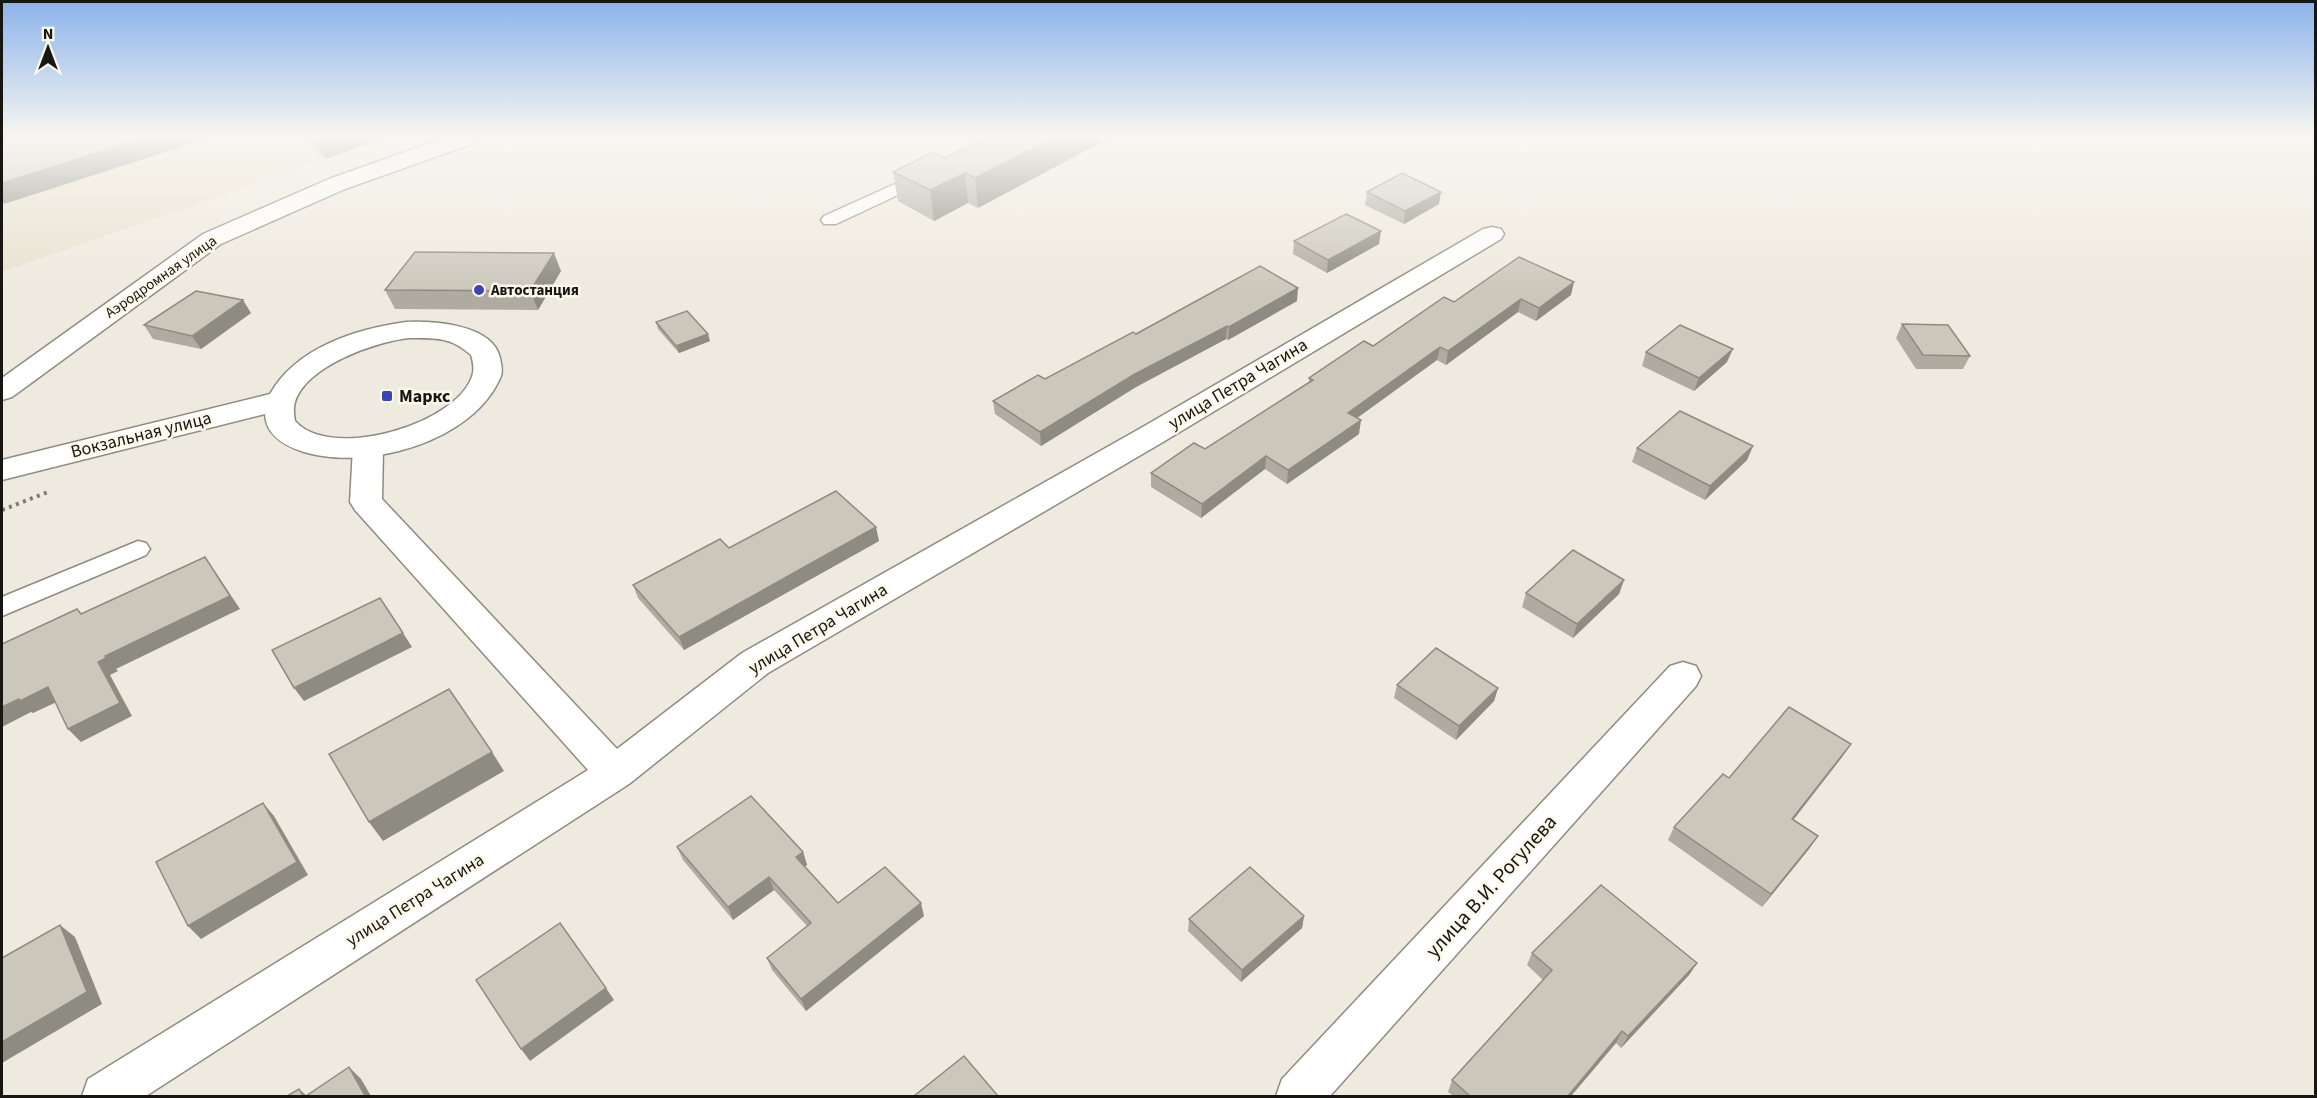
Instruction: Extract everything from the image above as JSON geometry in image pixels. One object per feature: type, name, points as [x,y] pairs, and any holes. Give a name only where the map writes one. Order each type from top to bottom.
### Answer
[{"type":"street","name":"Аэродромная улица","points":[[2,391],[212,239],[327,188]]},
{"type":"street","name":"улица Петра Чагина","points":[[105,1096],[615,773],[755,663],[1162,429],[1492,234]]},
{"type":"street","points":[[438,330],[467,337],[485,352],[488,372],[476,396],[449,418],[411,437],[368,448],[327,449],[296,440],[280,423],[280,401],[296,378],[326,356],[362,340],[401,331],[438,330]]},
{"type":"street","name":"Вокзальная улица","points":[[2,470],[280,401]]},
{"type":"street","points":[[368,448],[366,502],[615,773]]},
{"type":"street","name":"улица В.И. Рогулева","points":[[1299,1096],[1683,676]]},
{"type":"lane","points":[[830,220],[898,188]]},
{"type":"lane","points":[[2,608],[138,549]]},
{"type":"shaded area","points":[[2,188],[241,188],[2,272]]},
{"type":"building","points":[[1374,188],[1433,188],[1441,192],[1405,211],[1367,192]]},
{"type":"building","points":[[1346,214],[1381,231],[1328,260],[1294,241]]},
{"type":"building","points":[[415,252],[554,253],[530,291],[385,290]]},
{"type":"building","points":[[1519,257],[1574,282],[1539,308],[1521,299],[1448,351],[1440,347],[1348,413],[1361,420],[1288,470],[1266,456],[1202,504],[1151,473],[1194,443],[1205,449],[1313,380],[1309,378],[1364,341],[1373,346],[1444,297],[1454,302]]},
{"type":"building","points":[[1260,266],[1298,288],[1229,327],[1135,374],[1040,432],[993,401],[1038,375],[1045,379],[1133,332],[1136,334]]},
{"type":"building","points":[[196,291],[243,300],[192,336],[144,325]]},
{"type":"building","points":[[687,311],[708,334],[676,346],[656,322]]},
{"type":"building","points":[[1902,324],[1948,325],[1970,356],[1923,355]]},
{"type":"building","points":[[1680,325],[1733,349],[1699,378],[1646,352]]},
{"type":"building","points":[[1680,411],[1753,446],[1710,486],[1637,448]]},
{"type":"building","points":[[836,491],[876,527],[679,637],[633,585],[720,539],[729,548]]},
{"type":"building","points":[[1573,550],[1624,580],[1577,624],[1526,593]]},
{"type":"building","points":[[205,557],[230,596],[105,656],[106,658],[98,662],[120,703],[68,729],[48,687],[2,707],[2,644],[77,609],[81,614]]},
{"type":"building","points":[[380,598],[403,633],[294,688],[272,650]]},
{"type":"building","points":[[1436,648],[1498,688],[1459,726],[1397,685]]},
{"type":"building","points":[[449,689],[492,752],[369,822],[329,754]]},
{"type":"building","points":[[1789,707],[1851,744],[1792,819],[1818,836],[1771,894],[1674,827],[1723,774],[1729,778]]},
{"type":"building","points":[[751,796],[803,852],[796,857],[838,903],[885,867],[921,903],[801,999],[767,958],[811,923],[769,877],[728,907],[677,847]]},
{"type":"building","points":[[263,803],[297,862],[188,926],[156,862]]},
{"type":"building","points":[[1250,867],[1304,916],[1242,970],[1189,919]]},
{"type":"building","points":[[1601,885],[1697,963],[1628,1036],[1622,1031],[1568,1096],[1470,1096],[1452,1080],[1552,970],[1532,953]]},
{"type":"building","points":[[560,923],[606,988],[521,1049],[476,980]]},
{"type":"building","points":[[60,925],[87,992],[2,1042],[2,958]]},
{"type":"building","points":[[964,1056],[998,1096],[914,1096]]},
{"type":"building","points":[[349,1067],[365,1096],[306,1096]]},
{"type":"building","points":[[299,1089],[303,1096],[287,1096]]},
{"type":"place","name":"Автостанция","points":[[479,290]]},
{"type":"place","name":"Маркс","points":[[387,396]]}]
